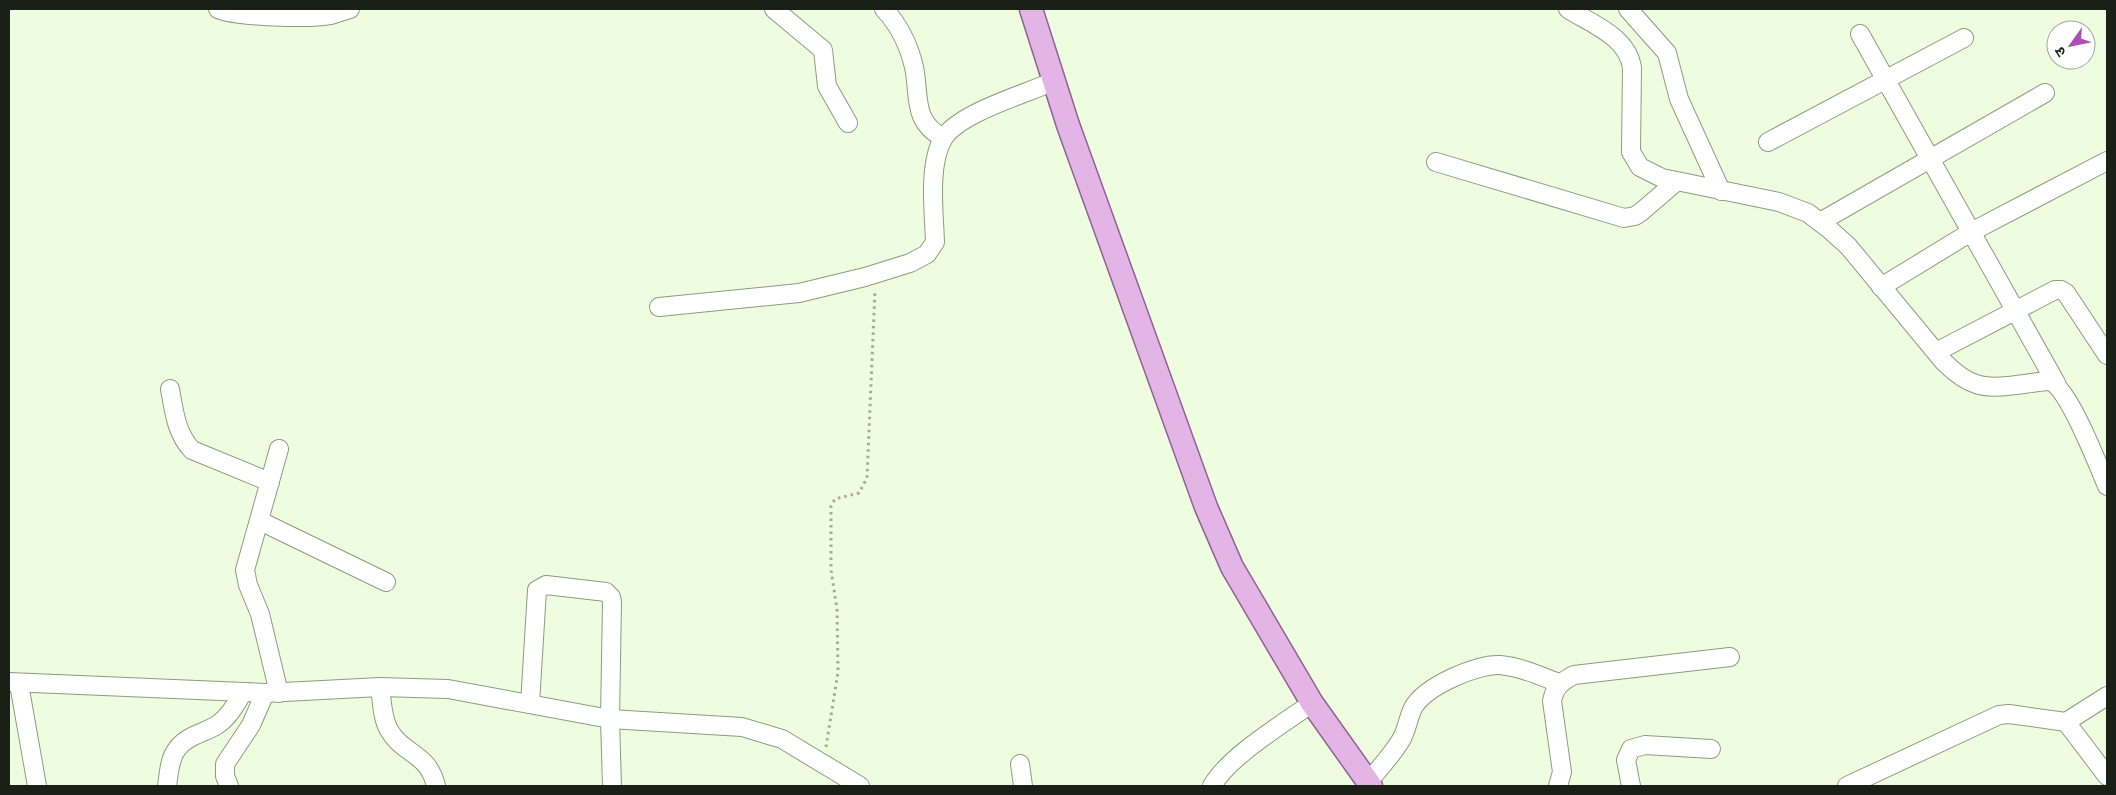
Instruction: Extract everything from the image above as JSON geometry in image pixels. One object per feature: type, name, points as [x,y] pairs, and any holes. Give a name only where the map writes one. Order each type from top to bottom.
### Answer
[{"type":"main road","points":[[1031,9],[1068,124],[1206,507],[1232,567],[1312,703],[1369,784]]},
{"type":"street","points":[[218,9],[236,13],[317,16],[331,15],[350,9]]},
{"type":"street","points":[[774,9],[823,50],[827,86],[848,123]]},
{"type":"street","points":[[884,9],[898,26],[911,54],[922,120],[934,133],[943,138]]},
{"type":"street","points":[[1568,9],[1621,43],[1630,54],[1632,68],[1631,152],[1640,167],[1649,173],[1676,182],[1779,202],[1808,213],[1848,246],[1936,352],[1959,376],[1976,384],[1992,387],[2050,381],[2056,383]]},
{"type":"street","points":[[1628,9],[1670,59],[1673,81],[1679,99],[1721,191]]},
{"type":"street","points":[[1860,34],[2056,383],[2066,397],[2078,424],[2091,446],[2107,486]]},
{"type":"street","points":[[1768,142],[1964,38]]},
{"type":"street","points":[[1621,43],[1659,44]]},
{"type":"street","points":[[659,307],[799,293],[876,273],[921,258],[932,249],[935,242],[933,188],[936,163],[943,138],[971,116],[1056,87]]},
{"type":"street","points":[[1820,222],[2045,92]]},
{"type":"street","points":[[1882,287],[1971,232],[2107,161]]},
{"type":"street","points":[[1436,162],[1624,218],[1635,216],[1641,212],[1676,182]]},
{"type":"street","points":[[1936,352],[2055,290],[2061,290],[2066,293],[2107,355]]},
{"type":"street","points":[[170,389],[176,423],[185,443],[192,450],[270,482]]},
{"type":"street","points":[[229,786],[225,776],[225,764],[272,693],[260,614],[246,578],[247,562],[279,449]]},
{"type":"street","points":[[260,521],[386,582]]},
{"type":"street","points":[[530,704],[537,590],[546,586],[603,591],[609,594],[612,602],[610,719],[612,786]]},
{"type":"street","points":[[1558,786],[1562,772],[1552,701],[1559,683],[1574,675],[1730,658]]},
{"type":"street","points":[[1369,784],[1402,739],[1414,707],[1424,694],[1440,684],[1486,666],[1499,665],[1516,667],[1559,683]]},
{"type":"street","points":[[37,786],[14,683],[272,693],[380,687],[448,689],[610,719],[742,727],[782,739],[823,764],[838,780],[860,786]]},
{"type":"street","points":[[380,687],[385,722],[390,732],[397,740],[423,760],[431,771],[436,786]]},
{"type":"street","points":[[167,786],[170,765],[176,750],[185,741],[223,720],[234,708],[243,692]]},
{"type":"street","points":[[1847,786],[1999,715],[2009,714],[2066,722],[2107,696]]},
{"type":"street","points":[[1212,786],[1228,766],[1252,746],[1312,703]]},
{"type":"street","points":[[2066,722],[2107,776]]},
{"type":"street","points":[[1631,786],[1626,760],[1631,748],[1645,745],[1711,749]]},
{"type":"street","points":[[1020,764],[1023,786]]},
{"type":"path","points":[[823,764],[838,672],[837,609],[831,570],[831,506],[835,500],[859,493],[867,478],[876,273]]}]
